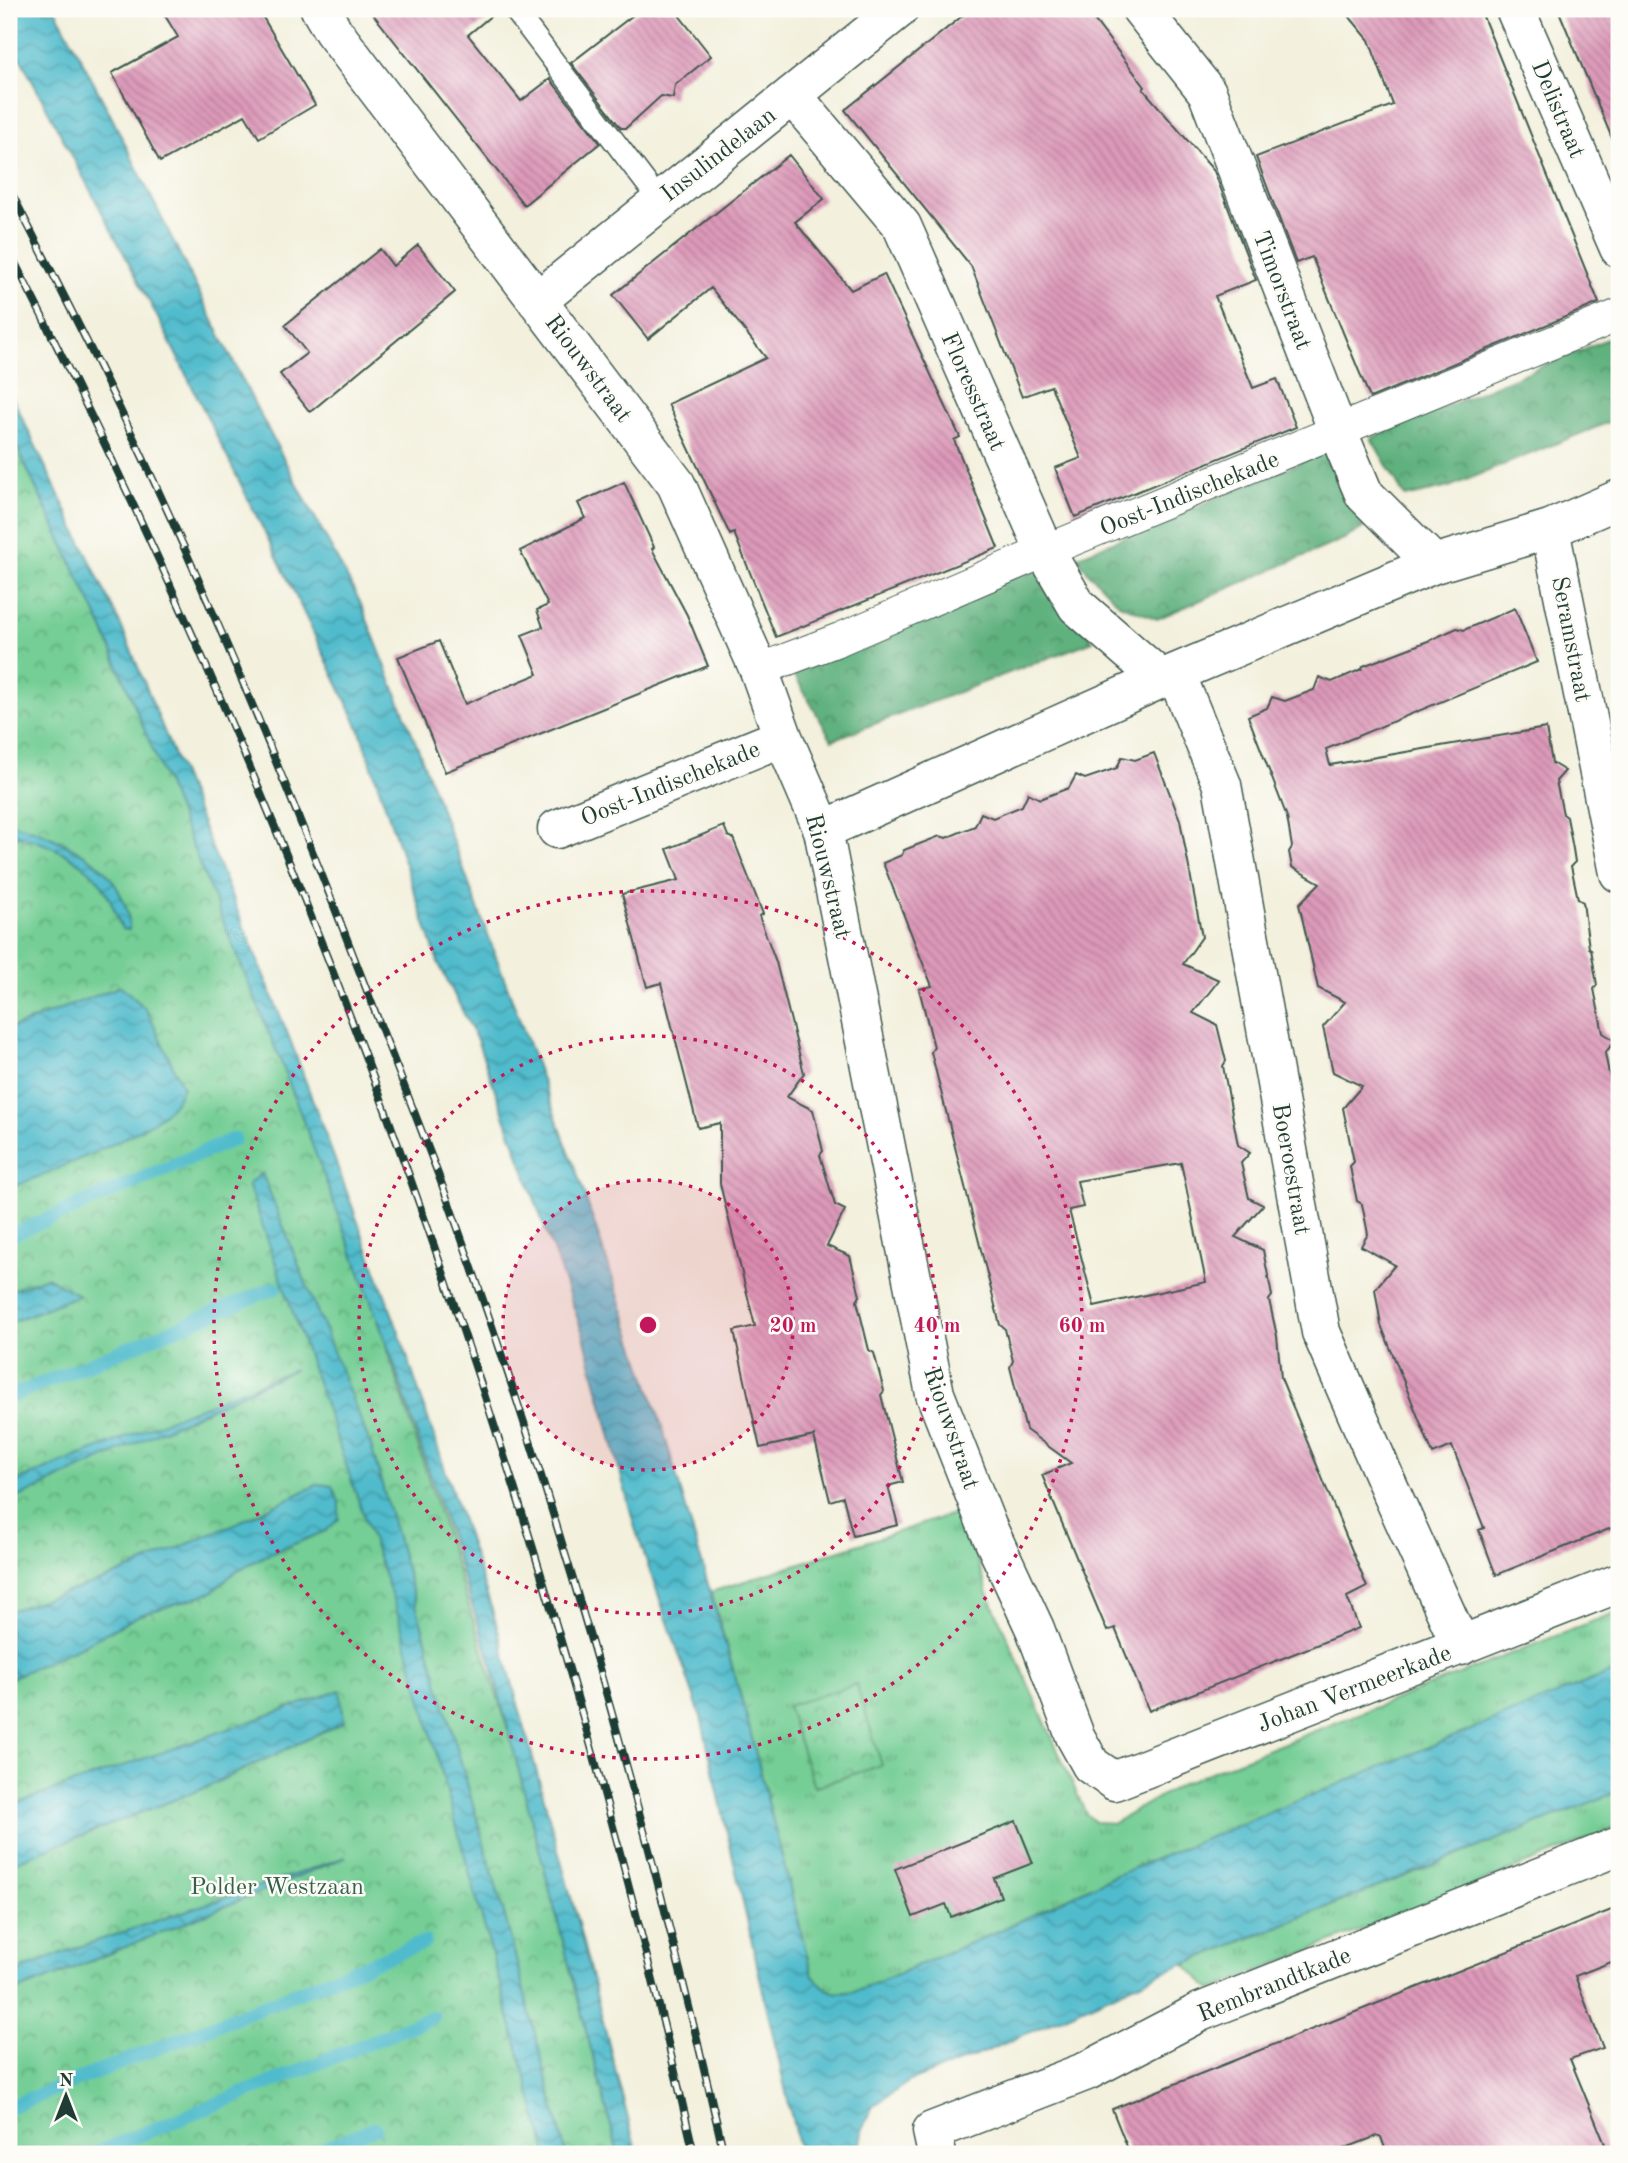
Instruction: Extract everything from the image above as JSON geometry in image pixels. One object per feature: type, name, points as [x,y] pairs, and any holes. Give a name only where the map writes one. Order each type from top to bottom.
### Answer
[{"type":"street","name":"Riouwstraat","points":[[320,9],[333,31],[676,484],[760,670],[783,737],[823,830],[935,1394],[987,1525],[1035,1629],[1075,1735],[1091,1765]]},
{"type":"street","name":"Insulindelaan","points":[[537,301],[899,9]]},
{"type":"street","name":"Timorstraat","points":[[1141,9],[1208,92],[1364,494],[1434,564]]},
{"type":"street","name":"Delistraat","points":[[1515,9],[1619,248]]},
{"type":"street","name":"Floresstraat","points":[[792,95],[902,226],[1045,551],[1077,606],[1168,677]]},
{"type":"street","name":"Oost-Indischekade","points":[[760,670],[1619,315]]},
{"type":"street","points":[[823,830],[1168,677],[1434,564],[1550,529],[1619,499]]},
{"type":"street","name":"Seramstraat","points":[[1550,529],[1619,873]]},
{"type":"street","name":"Boeroestraat","points":[[1168,677],[1222,785],[1321,1332],[1461,1646]]},
{"type":"street","name":"Oost-Indischekade","points":[[557,829],[783,737]]},
{"type":"street","name":"Johan Vermeerkade","points":[[1091,1765],[1114,1781],[1619,1584]]},
{"type":"street","name":"Rembrandtkade","points":[[934,2142],[1087,2071],[1200,2012],[1619,1846]]},
{"type":"lane","points":[[514,9],[659,201]]},
{"type":"green space","points":[[1619,334],[1619,418],[1449,487],[1405,497],[1371,438]]},
{"type":"green space","name":"Polder Westzaan","points":[[9,408],[228,909],[365,1279],[554,1874],[622,2154],[9,2154]]},
{"type":"green space","points":[[1328,451],[1371,523],[1346,538],[1157,619],[1119,604],[1077,557]]},
{"type":"green space","points":[[1037,566],[1093,641],[832,740],[793,673]]},
{"type":"green space","points":[[962,1511],[988,1594],[1086,1814],[1095,1822],[1114,1823],[1183,1783],[1619,1611],[1619,1669],[1112,1877],[1003,1929],[860,1990],[833,1992],[812,1975],[746,1715],[711,1592]]},
{"type":"green space","points":[[856,1684],[882,1765],[814,1787],[787,1706]]},
{"type":"green space","points":[[1619,1791],[1619,1827],[1211,1990],[1185,1964]]},
{"type":"water","points":[[9,9],[55,9],[255,405],[360,602],[418,748],[581,1184],[662,1426],[746,1715],[812,1975],[833,1992],[860,1990],[1003,1929],[1112,1877],[1619,1669],[1619,1791],[1158,1974],[988,2051],[910,2081],[873,2106],[863,2127],[860,2143],[862,2154],[800,2154],[701,1717],[635,1528],[584,1336],[477,1040],[438,962],[359,728],[157,316],[9,37]]},
{"type":"water","points":[[9,390],[122,628],[291,1042],[400,1335],[494,1616],[574,1908],[637,2154],[618,2154],[492,1667],[393,1361],[283,1067],[103,629],[9,431]]},
{"type":"water","points":[[9,824],[31,829],[57,840],[101,867],[121,896],[128,914],[129,930],[122,929],[105,890],[84,867],[47,845],[9,835]]},
{"type":"water","points":[[121,986],[145,1008],[183,1088],[175,1102],[145,1127],[98,1151],[9,1189],[9,1029]]},
{"type":"water","points":[[262,1173],[371,1446],[507,1924],[566,2154],[547,2154],[398,1614],[248,1184]]},
{"type":"water","points":[[46,1277],[79,1295],[9,1323],[9,1291]]},
{"type":"water","points":[[295,1369],[9,1502],[9,1484]]},
{"type":"water","points":[[319,1484],[332,1486],[339,1502],[339,1519],[326,1531],[236,1571],[212,1592],[140,1615],[82,1646],[9,1679],[9,1611],[107,1579]]},
{"type":"water","points":[[340,1690],[344,1722],[207,1787],[9,1864],[9,1806]]},
{"type":"water","points":[[346,1857],[9,1994],[9,1974],[70,1950]]},
{"type":"building","points":[[161,9],[258,9],[315,105],[259,138],[245,115],[160,162],[112,73],[178,37]]},
{"type":"building","points":[[369,9],[499,9],[468,35],[521,101],[550,79],[600,143],[524,205]]},
{"type":"building","points":[[641,9],[674,9],[711,56],[675,85],[673,98],[661,96],[626,128],[621,128],[571,63]]},
{"type":"building","points":[[971,9],[1086,9],[1145,87],[1143,89],[1214,171],[1256,280],[1215,296],[1253,388],[1277,379],[1296,427],[1075,517],[1055,468],[1081,458],[1051,386],[1022,397],[971,266],[845,110]]},
{"type":"building","points":[[1343,9],[1480,9],[1599,303],[1370,398],[1312,257],[1296,263],[1256,157],[1393,105],[1369,40]]},
{"type":"building","points":[[1558,9],[1619,9],[1619,155]]},
{"type":"building","points":[[789,155],[824,199],[795,222],[851,290],[884,274],[960,437],[954,440],[998,548],[776,637],[734,533],[730,535],[668,404],[766,358],[711,288],[648,339],[613,295]]},
{"type":"building","points":[[418,245],[455,292],[310,412],[280,374],[307,353],[285,325],[380,249],[393,266]]},
{"type":"building","points":[[624,482],[654,547],[652,549],[687,615],[708,666],[445,772],[398,657],[439,641],[465,704],[538,674],[522,635],[543,627],[537,610],[548,605],[520,551],[585,518],[578,503]]},
{"type":"building","points":[[1515,608],[1537,662],[1326,749],[1330,765],[1546,728],[1552,763],[1565,771],[1556,781],[1573,849],[1575,862],[1571,866],[1578,899],[1583,902],[1597,985],[1594,989],[1603,1033],[1615,1041],[1605,1053],[1612,1089],[1617,1092],[1619,1107],[1619,1525],[1496,1575],[1479,1530],[1484,1528],[1452,1446],[1433,1454],[1381,1325],[1375,1289],[1395,1265],[1361,1246],[1368,1234],[1362,1204],[1357,1201],[1352,1177],[1350,1166],[1354,1162],[1343,1108],[1362,1086],[1333,1072],[1323,1027],[1345,1002],[1318,988],[1299,904],[1320,883],[1292,867],[1287,817],[1248,716],[1267,708],[1272,697],[1285,701],[1314,690],[1319,677],[1332,682],[1362,669],[1363,666],[1457,628],[1464,630]]},
{"type":"building","points":[[1154,753],[1180,820],[1202,937],[1183,964],[1219,980],[1193,1013],[1217,1025],[1226,1061],[1223,1066],[1238,1145],[1250,1153],[1241,1163],[1249,1198],[1263,1205],[1235,1237],[1263,1250],[1272,1296],[1269,1300],[1277,1336],[1281,1378],[1367,1587],[1347,1597],[1359,1628],[1149,1711],[1115,1628],[1107,1631],[1042,1475],[1071,1463],[1026,1430],[1010,1367],[1013,1361],[1005,1329],[1000,1325],[931,1052],[934,1047],[919,989],[932,986],[883,863],[902,855],[904,850],[975,826],[981,813],[993,818],[1022,806],[1028,793],[1040,799],[1069,788],[1076,775],[1085,779],[1117,768],[1122,757],[1135,760]],"holes":[[[1181,1163],[1206,1282],[1094,1306],[1069,1210],[1083,1207],[1077,1181]]]},
{"type":"building","points":[[724,826],[728,836],[733,838],[763,914],[759,916],[776,962],[804,1073],[787,1097],[813,1110],[823,1151],[820,1155],[835,1205],[845,1210],[827,1246],[850,1256],[860,1296],[857,1301],[869,1350],[874,1353],[884,1391],[881,1395],[903,1482],[888,1486],[898,1525],[853,1536],[843,1497],[830,1501],[814,1436],[760,1448],[734,1331],[755,1326],[720,1184],[720,1123],[698,1128],[661,983],[647,987],[622,894],[679,880],[667,849]]},
{"type":"building","points":[[1016,1821],[1033,1863],[994,1878],[1001,1897],[951,1917],[946,1904],[913,1917],[895,1869]]},
{"type":"building","points":[[1619,1907],[1619,1959],[1575,1976],[1603,2048],[1570,2059],[1609,2154],[1387,2154],[1381,2137],[1377,2136],[1330,2154],[1130,2154],[1112,2109]]},
{"type":"waterway","points":[[9,1236],[234,1139]]},
{"type":"waterway","points":[[9,1397],[275,1288]]},
{"type":"waterway","points":[[9,2107],[425,1942]]},
{"type":"waterway","points":[[93,2154],[433,2017]]},
{"type":"waterway","points":[[311,2154],[375,2128]]},
{"type":"railway","points":[[9,188],[113,395],[215,618],[309,844],[446,1195],[534,1453],[604,1685],[667,1919],[724,2154]]},
{"type":"railway","points":[[9,251],[121,478],[225,709],[322,943],[411,1181],[493,1422],[568,1664],[635,1909],[694,2154]]}]
